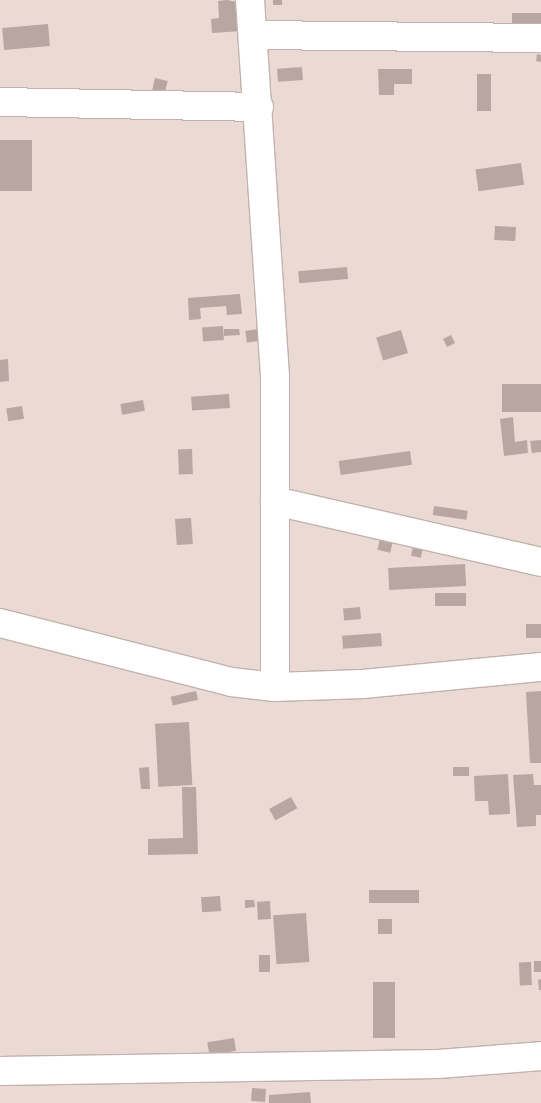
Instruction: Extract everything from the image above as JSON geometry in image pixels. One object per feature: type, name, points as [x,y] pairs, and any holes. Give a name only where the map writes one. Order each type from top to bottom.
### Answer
[{"type":"street","points":[[250,0],[259,106],[276,377],[275,687]]},
{"type":"street","points":[[253,35],[541,38]]},
{"type":"street","points":[[0,102],[259,106]]},
{"type":"street","points":[[275,501],[541,562]]},
{"type":"street","points":[[0,623],[231,682],[275,687],[363,684],[541,667]]},
{"type":"street","points":[[0,1070],[438,1064],[541,1056]]},
{"type":"building","points":[[227,0],[242,3],[242,31],[212,33],[211,19],[219,18],[218,1]]},
{"type":"building","points":[[273,0],[282,0],[282,5],[273,5]]},
{"type":"building","points":[[512,13],[541,13],[541,27],[512,27]]},
{"type":"building","points":[[48,24],[50,46],[4,50],[2,28]]},
{"type":"building","points":[[537,54],[541,55],[541,62],[536,61]]},
{"type":"building","points":[[302,67],[303,80],[278,82],[277,69]]},
{"type":"building","points":[[378,69],[412,69],[412,84],[394,84],[394,95],[379,95]]},
{"type":"building","points":[[477,74],[491,74],[491,111],[477,111]]},
{"type":"building","points":[[155,78],[168,81],[164,98],[151,96]]},
{"type":"building","points":[[0,140],[32,140],[32,191],[0,191]]},
{"type":"building","points":[[521,163],[524,185],[479,191],[475,169]]},
{"type":"building","points":[[495,226],[516,227],[515,241],[494,240]]},
{"type":"building","points":[[347,267],[348,279],[299,283],[298,271]]},
{"type":"building","points":[[240,294],[242,314],[227,315],[226,306],[200,308],[201,319],[189,320],[188,298]]},
{"type":"building","points":[[223,326],[224,340],[203,341],[202,327]]},
{"type":"building","points":[[224,329],[239,329],[240,335],[224,336]]},
{"type":"building","points":[[257,329],[259,341],[247,343],[245,331]]},
{"type":"building","points":[[401,330],[408,353],[383,361],[376,338]]},
{"type":"building","points":[[451,335],[455,343],[447,347],[443,339]]},
{"type":"building","points":[[8,359],[9,381],[0,382],[0,360]]},
{"type":"building","points":[[502,384],[541,384],[541,412],[502,412]]},
{"type":"building","points":[[229,394],[230,408],[192,411],[191,397]]},
{"type":"building","points":[[143,400],[145,411],[122,415],[120,404]]},
{"type":"building","points":[[22,406],[24,419],[8,421],[6,409]]},
{"type":"building","points":[[513,417],[515,442],[527,440],[528,453],[504,456],[500,419]]},
{"type":"building","points":[[541,440],[541,452],[532,453],[530,441]]},
{"type":"building","points":[[178,449],[192,449],[193,474],[179,474]]},
{"type":"building","points":[[410,451],[412,465],[341,475],[339,461]]},
{"type":"building","points":[[434,506],[468,511],[466,520],[433,515]]},
{"type":"building","points":[[191,518],[193,544],[177,545],[175,519]]},
{"type":"building","points":[[380,539],[393,542],[390,553],[378,550]]},
{"type":"building","points":[[413,546],[423,548],[421,558],[411,556]]},
{"type":"building","points":[[465,564],[466,586],[389,590],[388,568]]},
{"type":"building","points":[[435,593],[466,593],[466,606],[435,606]]},
{"type":"building","points":[[360,607],[361,619],[344,620],[343,608]]},
{"type":"building","points":[[526,624],[541,624],[541,638],[526,638]]},
{"type":"building","points":[[381,633],[382,646],[343,649],[342,636]]},
{"type":"building","points":[[196,691],[198,700],[173,706],[171,697]]},
{"type":"building","points":[[541,691],[541,763],[530,763],[526,692]]},
{"type":"building","points":[[189,722],[192,785],[158,787],[155,724]]},
{"type":"building","points":[[149,767],[150,789],[141,789],[139,768]]},
{"type":"building","points":[[453,767],[469,767],[469,776],[453,776]]},
{"type":"building","points":[[508,774],[510,814],[489,815],[488,801],[475,801],[474,776]]},
{"type":"building","points":[[533,774],[534,785],[541,785],[541,815],[536,815],[536,826],[517,827],[513,775]]},
{"type":"building","points":[[182,787],[196,787],[198,854],[148,855],[148,839],[183,838]]},
{"type":"building","points":[[291,797],[297,808],[275,820],[269,809]]},
{"type":"building","points":[[369,890],[419,890],[419,903],[369,903]]},
{"type":"building","points":[[220,896],[221,911],[202,912],[201,897]]},
{"type":"building","points":[[245,900],[254,900],[255,907],[245,908]]},
{"type":"building","points":[[270,901],[271,919],[258,920],[257,902]]},
{"type":"building","points":[[306,913],[309,962],[276,964],[273,915]]},
{"type":"building","points":[[378,919],[392,919],[392,934],[378,934]]},
{"type":"building","points":[[259,955],[270,955],[270,972],[259,972]]},
{"type":"building","points":[[534,961],[541,961],[541,972],[534,972]]},
{"type":"building","points":[[519,962],[531,962],[532,985],[520,985]]},
{"type":"building","points":[[541,979],[541,990],[539,990],[538,980]]},
{"type":"building","points":[[373,982],[395,982],[395,1038],[373,1038]]},
{"type":"building","points":[[234,1038],[236,1051],[209,1055],[207,1042]]},
{"type":"building","points":[[252,1088],[266,1089],[265,1102],[251,1101]]},
{"type":"building","points":[[310,1092],[311,1103],[269,1103],[269,1095]]}]
